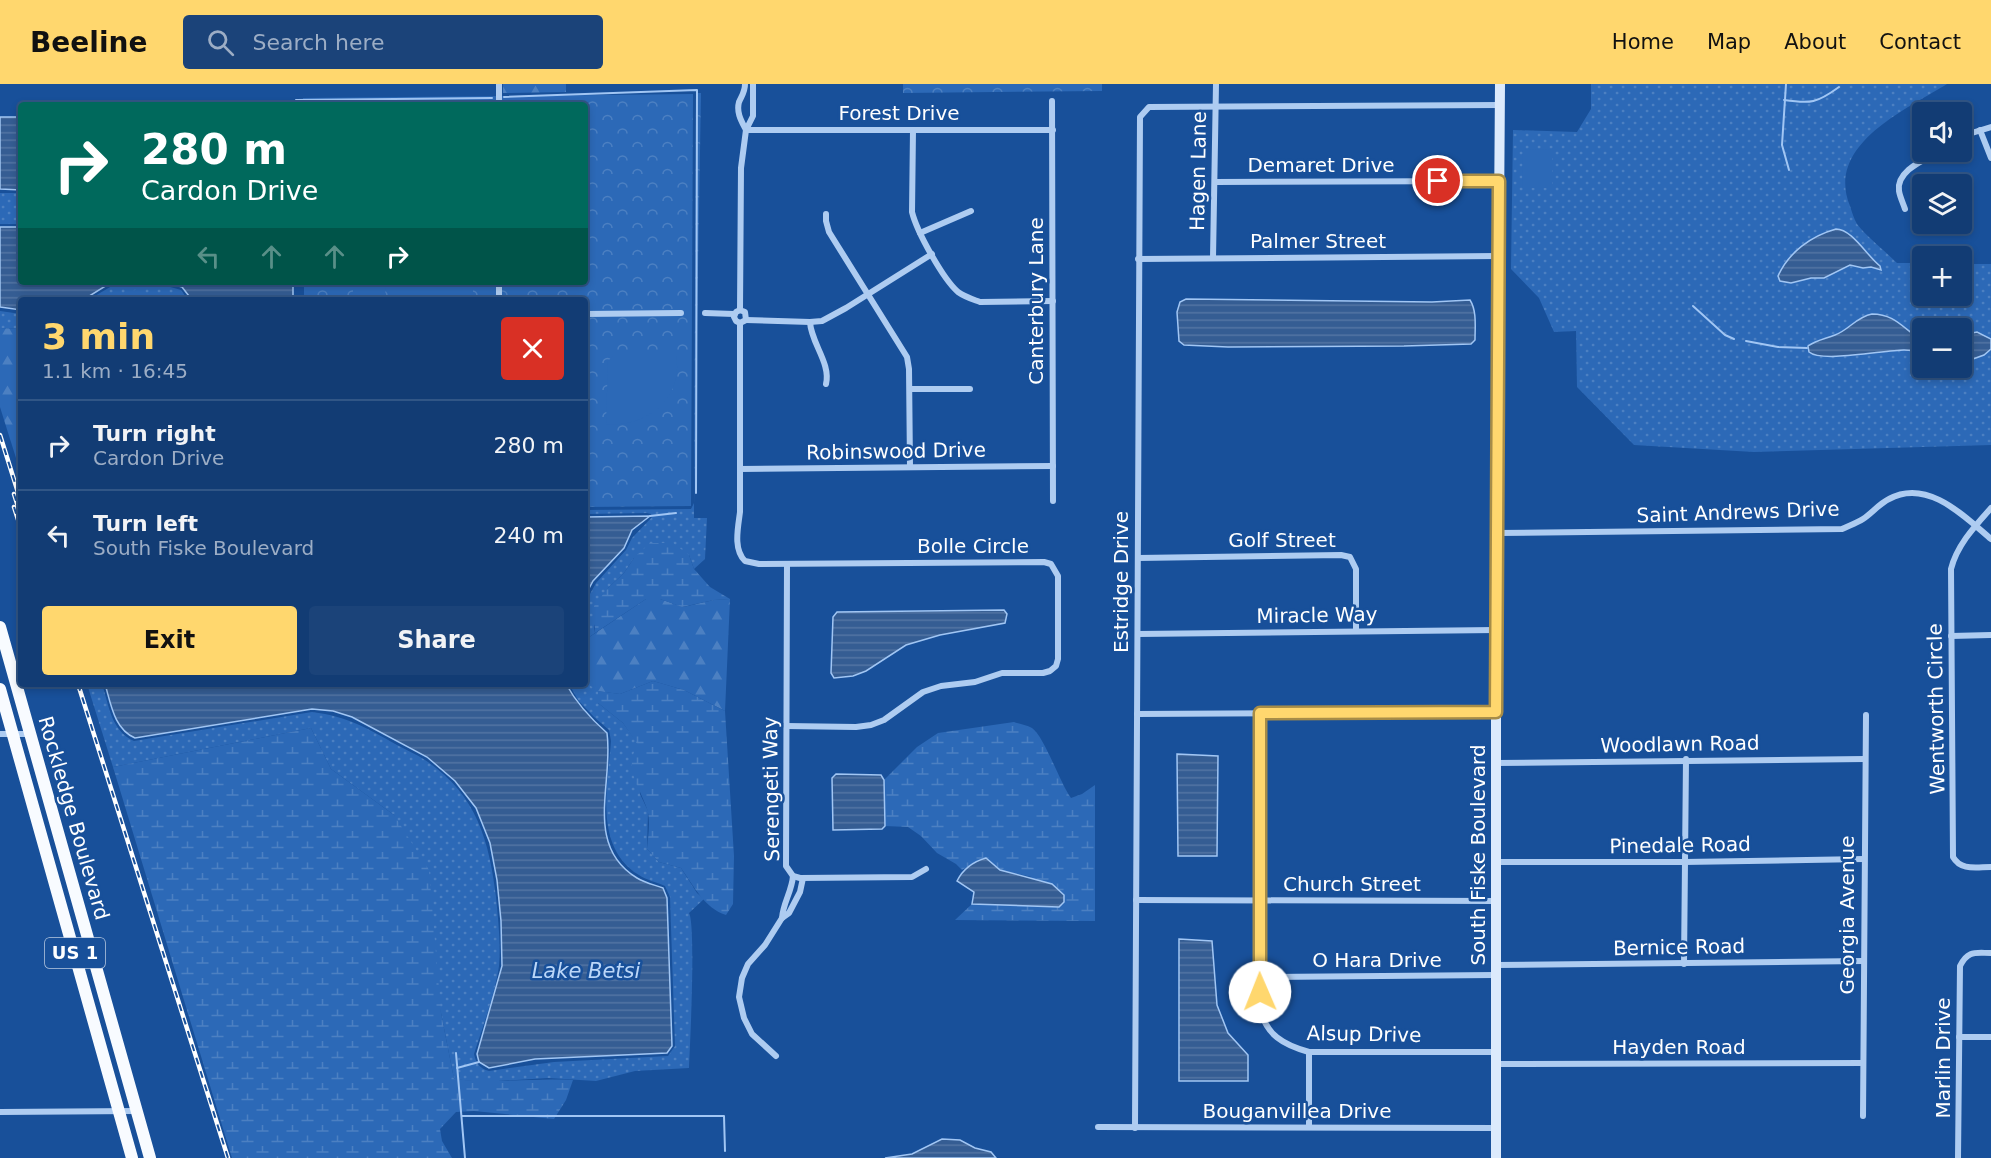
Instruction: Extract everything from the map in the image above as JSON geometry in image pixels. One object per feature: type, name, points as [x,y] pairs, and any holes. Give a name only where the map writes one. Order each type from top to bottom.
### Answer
[{"type":"main road","name":"South Fiske Boulevard","points":[[1496,1158],[1496,630],[1500,84]]},
{"type":"main road","name":"Rockledge Boulevard","points":[[0,627],[150,1158]]},
{"type":"main road","name":"Rockledge Boulevard","points":[[0,689],[6,734],[52,873],[132,1158]]},
{"type":"main road","points":[[52,873],[75,892]]},
{"type":"main road","points":[[65,919],[89,941]]},
{"type":"street","points":[[499,84],[499,102]]},
{"type":"street","points":[[745,84],[739,106],[739,117],[746,130]]},
{"type":"street","points":[[753,84],[753,116],[746,130],[741,168],[737,312],[734,319],[822,321],[932,254]]},
{"type":"street","name":"Hagen Lane","points":[[1213,258],[1216,84]]},
{"type":"street","name":"Canterbury Lane","points":[[1052,102],[1053,501]]},
{"type":"street","name":"Estridge Drive","points":[[1135,1128],[1140,117],[1149,107],[1500,105]]},
{"type":"street","points":[[1972,133],[1991,126]]},
{"type":"street","name":"Forest Drive","points":[[746,130],[1053,130]]},
{"type":"street","points":[[913,130],[912,212],[920,232],[952,286],[969,298],[980,302],[1053,301]]},
{"type":"street","points":[[1980,130],[1991,158]]},
{"type":"street","points":[[1905,209],[1899,189],[1900,180],[1905,173],[1922,162]]},
{"type":"street","name":"Demaret Drive","points":[[1215,182],[1499,181]]},
{"type":"street","points":[[920,232],[971,211]]},
{"type":"street","points":[[826,214],[829,232],[907,357],[910,388],[910,467]]},
{"type":"street","name":"Palmer Street","points":[[1138,259],[1498,256]]},
{"type":"street","points":[[705,313],[745,312],[743,321]]},
{"type":"street","points":[[588,314],[681,313]]},
{"type":"street","name":"Bolle Circle","points":[[743,321],[741,512],[738,527],[738,551],[748,563],[1044,562],[1051,564],[1058,576],[1058,659],[1056,666],[1050,671],[1002,673],[975,682],[941,686],[922,692],[884,720],[871,725],[856,727],[786,726]]},
{"type":"street","points":[[810,322],[812,336],[828,376],[826,384]]},
{"type":"street","points":[[910,388],[970,388]]},
{"type":"street","name":"Robinswood Drive","points":[[740,469],[1053,466]]},
{"type":"street","name":"Saint Andrews Drive","points":[[1497,532],[1842,529],[1862,520],[1892,497],[1907,493],[1938,499],[1991,539]]},
{"type":"street","name":"Wentworth Circle","points":[[1991,508],[1954,556],[1951,569],[1953,857],[1964,867],[1991,867]]},
{"type":"street","name":"Golf Street","points":[[1138,558],[1341,555],[1350,557],[1356,569],[1356,631]]},
{"type":"street","name":"Serengeti Way","points":[[786,564],[786,866],[794,876],[803,878],[912,877],[926,869]]},
{"type":"street","name":"Miracle Way","points":[[1138,634],[1496,630]]},
{"type":"street","points":[[1951,636],[1991,635]]},
{"type":"street","points":[[1137,714],[1496,712]]},
{"type":"street","name":"Alsup Drive","points":[[1260,713],[1259,977],[1260,1007],[1270,1032],[1288,1046],[1309,1052],[1496,1052]]},
{"type":"street","name":"Georgia Avenue","points":[[1863,1116],[1866,716]]},
{"type":"street","points":[[6,734],[30,734]]},
{"type":"street","points":[[1684,964],[1686,759]]},
{"type":"street","name":"Woodlawn Road","points":[[1496,763],[1686,759],[1865,759]]},
{"type":"street","name":"Pinedale Road","points":[[1497,862],[1864,859]]},
{"type":"street","points":[[782,918],[782,909],[794,876]]},
{"type":"street","points":[[777,1056],[752,1034],[744,1018],[739,997],[742,978],[748,964],[765,945],[782,918],[789,913],[800,892],[803,878]]},
{"type":"street","name":"Church Street","points":[[1136,900],[1496,901]]},
{"type":"street","name":"Marlin Drive","points":[[1959,1158],[1960,966],[1963,959],[1970,953],[1991,953]]},
{"type":"street","name":"Bernice Road","points":[[1496,970],[1863,961]]},
{"type":"street","name":"O Hara Drive","points":[[1259,977],[1496,970]]},
{"type":"street","points":[[1959,1037],[1991,1037]]},
{"type":"street","points":[[1309,1052],[1309,1127]]},
{"type":"street","name":"Hayden Road","points":[[1496,1064],[1863,1063]]},
{"type":"street","points":[[0,1112],[136,1111]]},
{"type":"street","name":"Bouganvillea Drive","points":[[1098,1127],[1496,1128]]},
{"type":"green space","points":[[503,84],[566,84],[566,92],[503,93]]},
{"type":"green space","points":[[903,84],[1102,84],[1102,91],[903,93]]},
{"type":"green space","points":[[1591,84],[1947,84],[1916,102],[1912,102],[1912,104],[1873,132],[1859,147],[1849,165],[1845,184],[1857,224],[1897,263],[1912,263],[1912,306],[1972,306],[1972,264],[1991,264],[1991,445],[1754,452],[1634,445],[1577,387],[1576,331],[1554,332],[1539,298],[1511,269],[1513,130],[1577,132],[1591,109]]},
{"type":"green space","points":[[696,93],[701,93],[694,503]]},
{"type":"green space","points":[[693,94],[691,506],[588,507],[588,297],[304,297],[304,285],[588,285],[588,102],[303,102],[303,98]]},
{"type":"green space","points":[[1523,149],[1552,150],[1552,188],[1522,188]]},
{"type":"green space","points":[[0,193],[18,193],[18,224],[0,224]]},
{"type":"green space","points":[[114,285],[163,285],[181,290],[186,297],[121,296],[93,297]]},
{"type":"green space","points":[[353,285],[386,285],[385,296],[353,296]]},
{"type":"green space","points":[[400,285],[473,285],[473,297],[400,297]]},
{"type":"green space","points":[[137,289],[148,297],[120,297]]},
{"type":"green space","points":[[0,311],[18,314],[18,329],[0,328]]},
{"type":"green space","points":[[0,328],[18,329],[18,464],[0,407]]},
{"type":"green space","points":[[613,356],[676,356],[677,371],[674,385],[659,408],[635,421],[606,424],[608,361]]},
{"type":"green space","points":[[694,503],[694,518],[707,518],[705,559],[694,569],[689,555],[634,558],[624,573],[608,588],[594,627],[595,633],[588,638],[588,598],[596,583],[652,517],[647,513],[588,514],[588,510],[691,509]]},
{"type":"green space","points":[[650,543],[673,543],[689,555],[694,569],[710,587],[730,599],[682,607],[660,599],[646,599],[595,633],[594,606],[624,573],[634,558]]},
{"type":"green space","points":[[646,599],[660,599],[683,607],[730,599],[725,711],[684,690],[653,681],[620,694],[596,691],[588,683],[588,638]]},
{"type":"green space","points":[[653,681],[684,690],[725,711],[734,856],[733,904],[726,915],[718,912],[706,902],[681,868],[659,862],[647,849],[648,814],[632,770],[632,761],[638,745],[623,723],[598,703],[598,691],[620,694]]},
{"type":"green space","points":[[588,683],[598,691],[598,703],[623,723],[639,745],[640,794],[648,811],[647,849],[659,862],[681,868],[697,893],[704,899],[689,913],[692,961],[689,1068],[635,1071],[596,1081],[548,1078],[482,1082],[454,1079],[441,1013],[394,815],[331,769],[311,728],[113,767],[88,687],[103,687],[109,709],[120,731],[134,741],[312,712],[347,720],[366,728],[422,758],[442,773],[457,788],[477,820],[484,837],[493,876],[499,931],[499,966],[492,999],[474,1054],[479,1065],[489,1071],[554,1062],[668,1056],[675,1046],[670,897],[665,886],[639,875],[624,863],[615,848],[609,832],[606,795],[611,741],[609,730],[578,700],[571,687],[588,687]]},
{"type":"green space","points":[[1014,722],[1030,727],[1037,733],[1071,798],[1095,785],[1095,921],[955,920],[972,904],[980,903],[1032,877],[1000,870],[986,858],[962,870],[937,853],[921,836],[908,827],[885,826],[884,780],[917,747],[938,733]]},
{"type":"green space","points":[[311,728],[331,769],[394,815],[429,870],[441,1013],[454,1079],[573,1080],[566,1100],[554,1119],[474,1111],[456,1112],[440,1129],[442,1141],[452,1158],[232,1158],[113,767]]},
{"type":"water","points":[[0,117],[18,117],[18,190],[0,189]]},
{"type":"water","points":[[0,227],[18,227],[18,285],[107,285],[88,297],[18,297],[18,310],[0,307]]},
{"type":"water","points":[[1836,229],[1854,238],[1880,266],[1881,270],[1850,265],[1824,278],[1811,278],[1791,283],[1780,281],[1778,276],[1795,252],[1818,236]]},
{"type":"water","points":[[175,285],[293,285],[293,297],[190,297],[182,287]]},
{"type":"water","points":[[1186,299],[1432,302],[1470,300],[1475,314],[1475,340],[1471,344],[1404,346],[1184,345],[1179,341],[1177,312],[1180,302]]},
{"type":"water","points":[[1880,315],[1899,323],[1912,334],[1912,351],[1827,356],[1809,352],[1808,346],[1811,344],[1840,333],[1866,316]]},
{"type":"water","points":[[1977,332],[1991,339],[1991,349],[1984,355],[1972,359],[1972,333]]},
{"type":"water","points":[[650,516],[632,530],[624,548],[593,581],[588,590],[588,517]]},
{"type":"water","points":[[1004,610],[1007,614],[1005,623],[940,635],[906,645],[866,671],[853,676],[834,678],[831,673],[833,617],[837,612]]},
{"type":"water","name":"Lake Betsi","points":[[106,687],[568,687],[584,710],[607,733],[604,812],[611,848],[620,864],[640,880],[663,888],[667,898],[672,1046],[667,1053],[535,1059],[489,1068],[479,1062],[477,1054],[502,966],[497,880],[490,843],[476,808],[455,781],[427,757],[352,717],[333,711],[312,709],[135,738],[122,729],[112,708]]},
{"type":"water","points":[[1177,754],[1218,756],[1217,856],[1178,856]]},
{"type":"water","points":[[836,774],[881,775],[884,780],[885,826],[882,829],[833,830],[832,778]]},
{"type":"water","points":[[986,858],[1000,870],[1052,884],[1064,895],[1064,902],[1059,907],[972,904],[974,892],[957,881],[968,867]]},
{"type":"water","points":[[1179,939],[1212,941],[1217,1005],[1228,1033],[1248,1055],[1248,1081],[1179,1081]]},
{"type":"water","points":[[942,1139],[960,1140],[975,1148],[991,1152],[996,1158],[885,1158],[912,1154]]},
{"type":"waterway","points":[[1786,84],[1782,145],[1789,170]]},
{"type":"waterway","points":[[1784,100],[1813,101],[1839,87]]},
{"type":"waterway","points":[[504,97],[697,90],[696,493]]},
{"type":"waterway","points":[[296,100],[492,98]]},
{"type":"waterway","points":[[1693,306],[1725,335],[1734,339]]},
{"type":"waterway","points":[[1746,341],[1778,347],[1807,348]]},
{"type":"waterway","points":[[650,516],[676,513]]},
{"type":"waterway","points":[[456,1053],[465,1158]]},
{"type":"waterway","points":[[457,1068],[479,1062]]},
{"type":"waterway","points":[[462,1116],[724,1116],[725,1151]]},
{"type":"railway","points":[[0,435],[18,492]]},
{"type":"railway","points":[[14,494],[18,507]]},
{"type":"railway","points":[[14,507],[18,520]]},
{"type":"railway","points":[[79,687],[228,1158]]},
{"type":"route","points":[[1260,992],[1260,713],[1496,712],[1499,181],[1438,181]]}]
